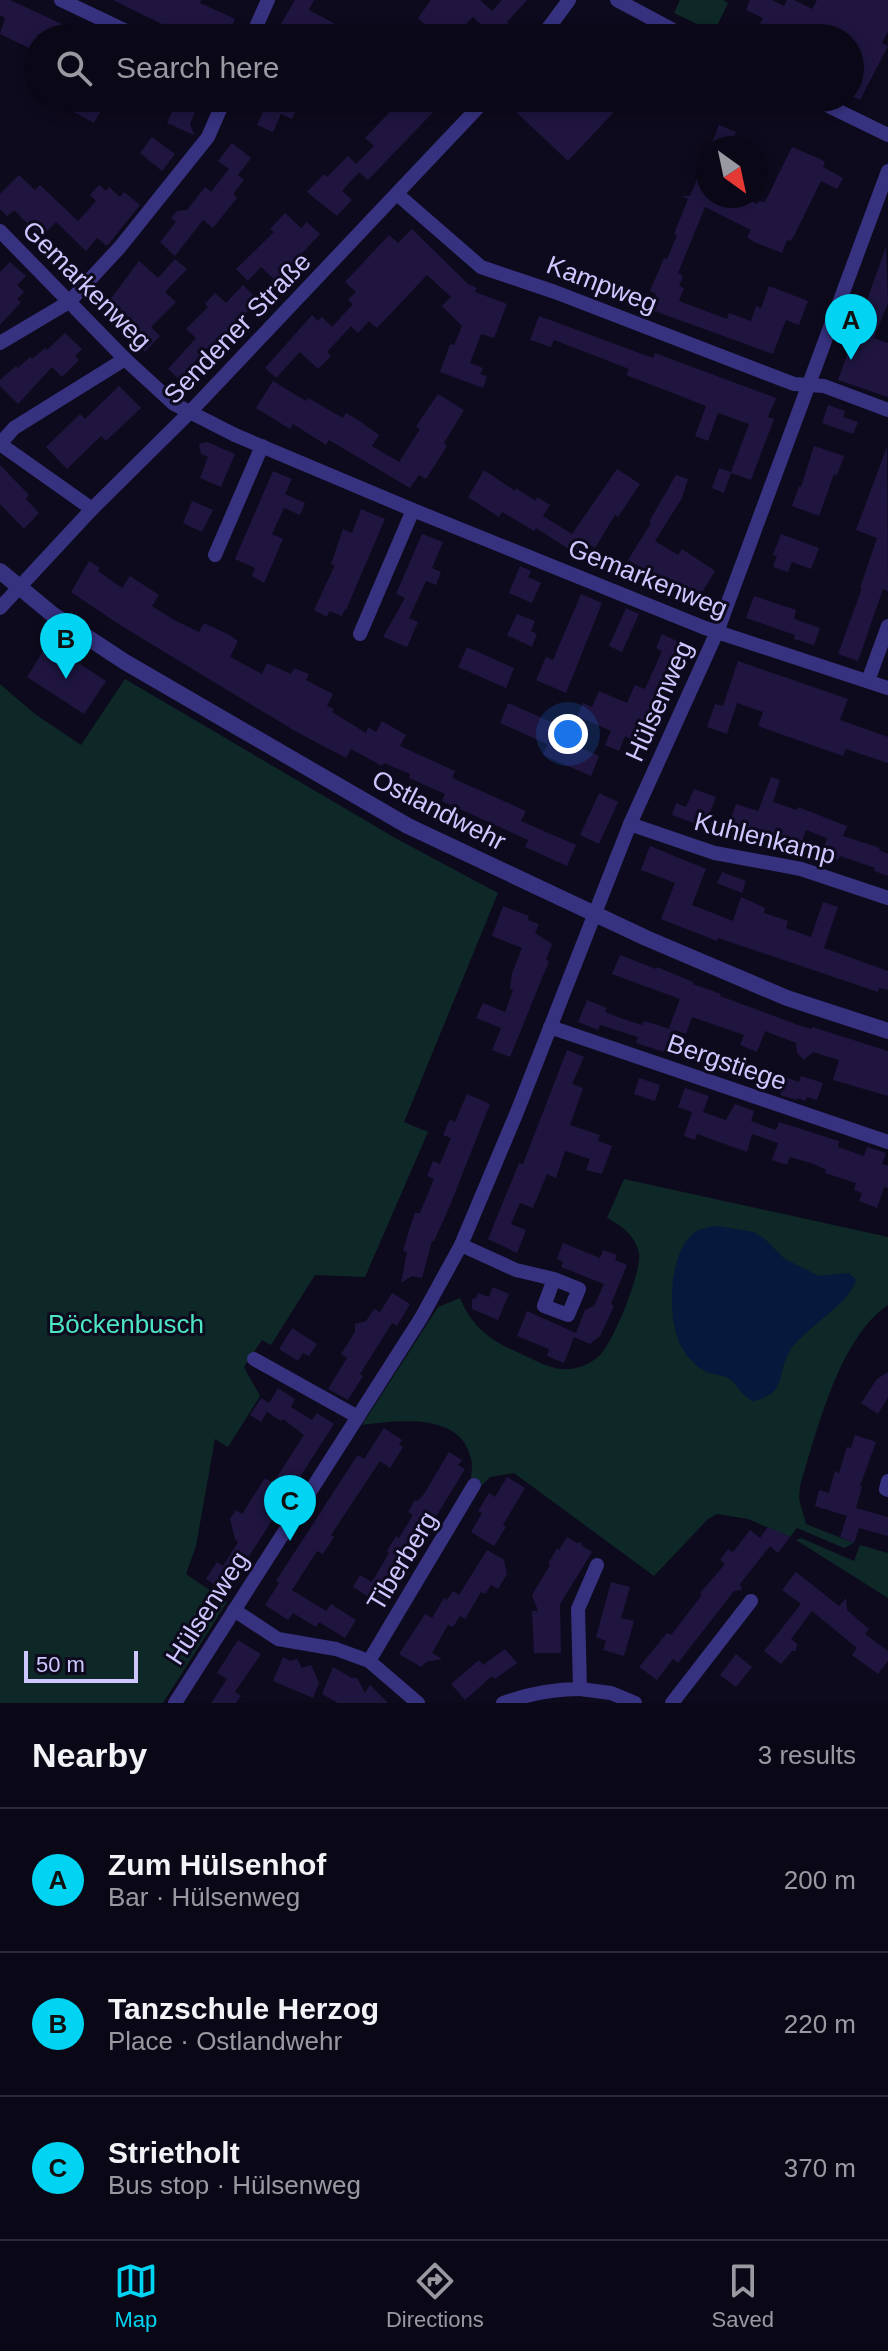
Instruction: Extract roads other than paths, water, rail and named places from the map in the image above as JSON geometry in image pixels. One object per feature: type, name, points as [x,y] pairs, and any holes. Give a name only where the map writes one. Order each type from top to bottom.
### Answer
[{"type":"street","points":[[61,0],[112,24]]},
{"type":"street","points":[[257,24],[268,0]]},
{"type":"street","points":[[551,24],[569,0]]},
{"type":"street","points":[[617,0],[662,24]]},
{"type":"street","points":[[0,343],[69,302],[120,247],[208,137],[219,112]]},
{"type":"street","name":"Sendener Straße","points":[[0,608],[474,112]]},
{"type":"street","points":[[841,112],[888,135]]},
{"type":"street","name":"Hülsenweg","points":[[175,1703],[421,1318],[461,1245],[630,824],[717,632],[888,171]]},
{"type":"street","name":"Kampweg","points":[[397,194],[481,267],[555,292],[794,384],[824,386],[888,410]]},
{"type":"street","name":"Gemarkenweg","points":[[3,240],[174,404],[235,435],[717,632],[888,688]]},
{"type":"street","points":[[92,509],[0,444],[14,428],[125,359]]},
{"type":"street","points":[[215,555],[262,446]]},
{"type":"street","points":[[360,634],[413,510]]},
{"type":"street","name":"Ostlandwehr","points":[[0,571],[52,614],[125,662],[408,826],[594,915],[787,998],[888,1031]]},
{"type":"street","points":[[868,681],[888,626]]},
{"type":"street","name":"Kuhlenkamp","points":[[630,824],[715,853],[801,869],[888,898]]},
{"type":"street","name":"Bergstiege","points":[[550,1027],[888,1142]]},
{"type":"street","points":[[461,1245],[516,1270],[554,1279]]},
{"type":"street","points":[[254,1359],[358,1417]]},
{"type":"street","points":[[888,1481],[888,1490]]},
{"type":"street","name":"Tiberberg","points":[[369,1661],[474,1485]]},
{"type":"street","points":[[580,1689],[578,1609],[597,1565]]},
{"type":"street","points":[[672,1703],[751,1601]]},
{"type":"street","points":[[234,1610],[278,1639],[336,1649],[369,1661],[418,1703]]},
{"type":"street","points":[[503,1703],[561,1689],[611,1693],[635,1703]]},
{"type":"water","points":[[718,1226],[753,1232],[785,1259],[819,1276],[849,1273],[856,1280],[844,1300],[803,1335],[788,1354],[776,1389],[764,1398],[753,1401],[730,1379],[707,1372],[694,1363],[684,1351],[674,1325],[674,1273],[685,1243],[694,1233]]},
{"type":"place","name":"Zum Hülsenhof","points":[[851,360]]},
{"type":"place","name":"Tanzschule Herzog","points":[[66,679]]},
{"type":"place","name":"Strietholt","points":[[290,1541]]},
{"type":"park label","name":"Böckenbusch","points":[[126,1324]]}]
